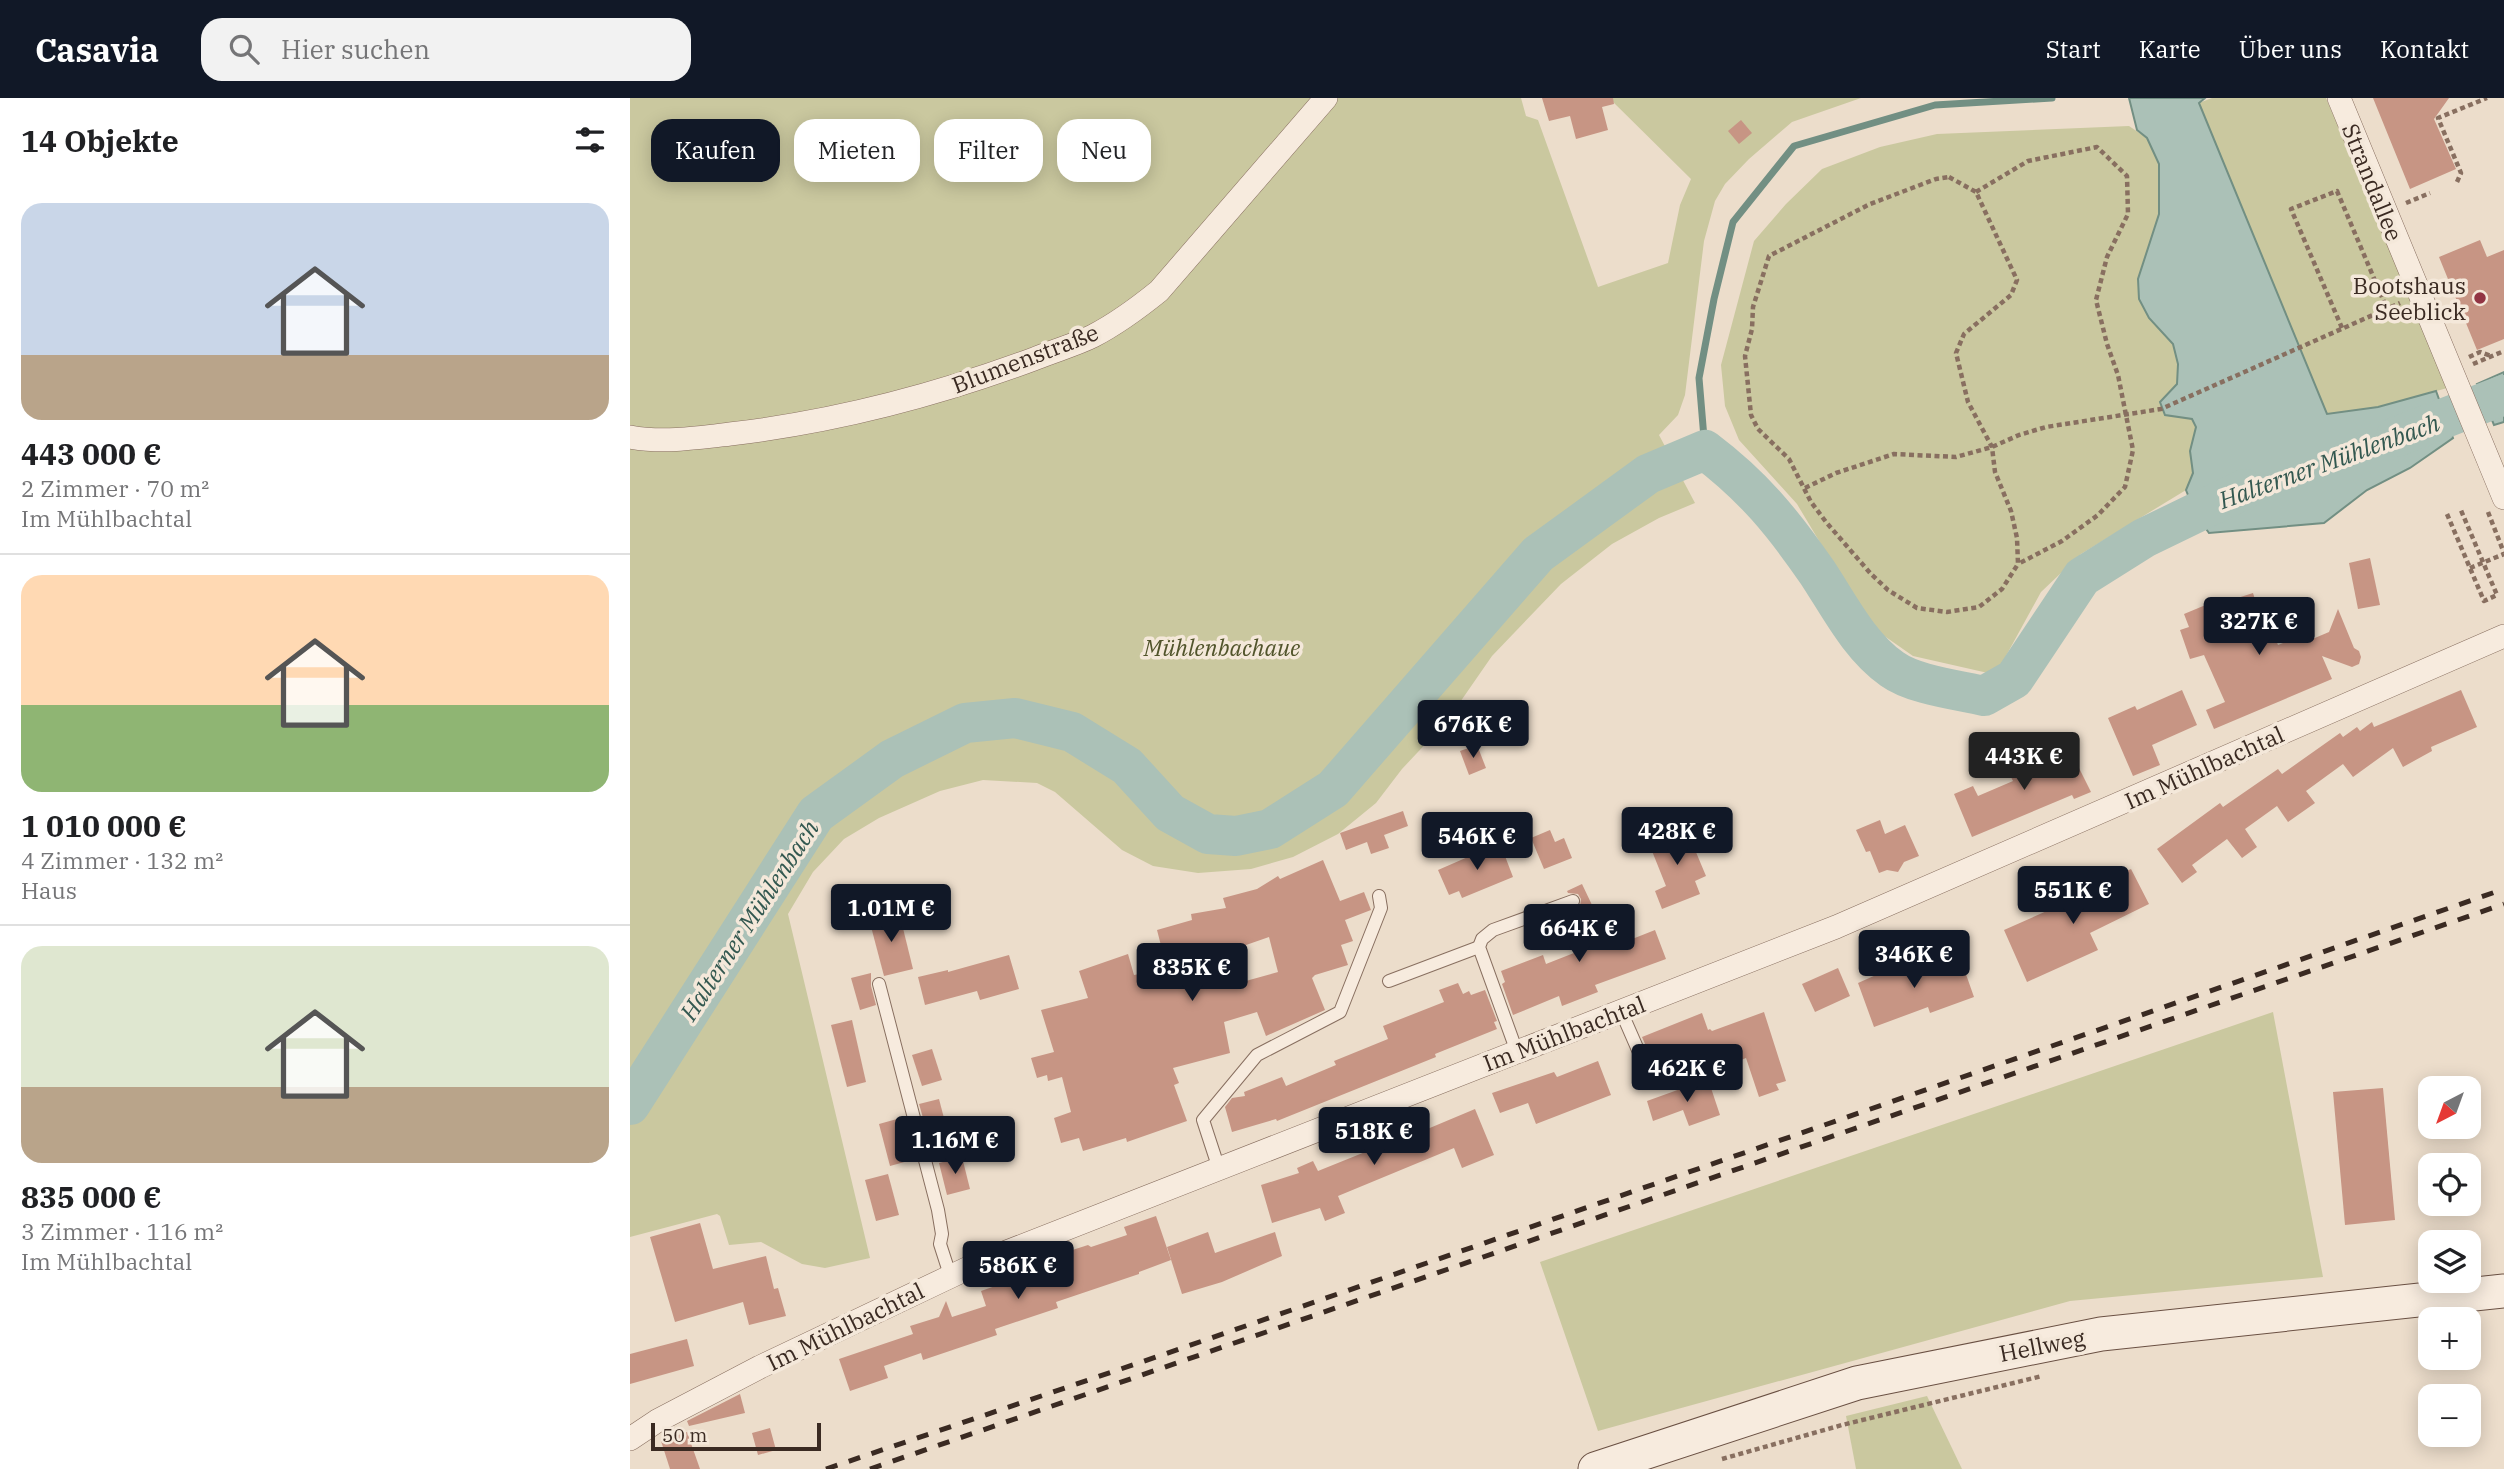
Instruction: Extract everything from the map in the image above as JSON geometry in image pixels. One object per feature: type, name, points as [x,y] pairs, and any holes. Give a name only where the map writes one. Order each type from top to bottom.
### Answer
[{"type":"street","name":"Blumenstraße","points":[[630,437],[679,440],[762,430],[847,413],[924,395],[1091,337],[1127,317],[1159,291],[1326,98]]},
{"type":"street","name":"Strandallee","points":[[2339,98],[2420,295],[2463,372],[2477,432],[2504,498]]},
{"type":"street","name":"Im Mühlbachtal","points":[[630,1439],[657,1421],[760,1367],[950,1275],[1836,927],[2504,636]]},
{"type":"street","name":"Hellweg","points":[[1595,1469],[1857,1383],[2101,1334],[2504,1291]]},
{"type":"lane","points":[[1219,1169],[1203,1121],[1258,1055],[1340,1012],[1381,908],[1379,896]]},
{"type":"lane","points":[[1517,1052],[1479,947],[1482,939],[1493,930],[1573,901]]},
{"type":"lane","points":[[1389,981],[1479,947]]},
{"type":"lane","points":[[879,984],[938,1210],[942,1234],[940,1244],[950,1275]]},
{"type":"lane","points":[[1621,1011],[1652,1082]]},
{"type":"path","points":[[2457,182],[2461,173],[2438,118],[2487,98]]},
{"type":"path","points":[[1976,192],[2028,160],[2097,147],[2127,176],[2128,214],[2107,257],[2096,300],[2118,375],[2133,450],[2125,487],[2098,515],[2062,541],[2018,564],[2002,589],[1979,607],[1947,612],[1917,608],[1888,590],[1871,574],[1826,522],[1811,502],[1789,459],[1758,429],[1751,415],[1745,356],[1752,328],[1753,307],[1769,256],[1870,204],[1936,179],[1949,177],[1976,192],[2017,280],[2011,295],[1964,334],[1956,353],[1968,402],[1992,447],[1995,472],[2011,511],[2017,538],[2018,564]]},
{"type":"path","points":[[2342,328],[2291,209],[2337,191],[2387,309]]},
{"type":"path","points":[[1805,488],[1836,473],[1895,454],[1956,457],[2046,427],[2161,409],[2420,295]]},
{"type":"path","points":[[2463,372],[2504,351]]},
{"type":"path","points":[[2447,514],[2484,601],[2497,595],[2460,508]]},
{"type":"path","points":[[2470,568],[2504,554]]},
{"type":"path","points":[[1712,1462],[1842,1425],[2050,1375]]},
{"type":"green space","name":"Mühlenbachaue","points":[[630,98],[1521,98],[1526,116],[1538,120],[1598,287],[1668,263],[1680,205],[1691,179],[1609,98],[1861,98],[1792,122],[1749,159],[1725,184],[1715,201],[1704,241],[1685,395],[1678,415],[1659,435],[1695,503],[1659,518],[1612,544],[1561,584],[1492,656],[1447,721],[1402,769],[1376,803],[1338,834],[1293,857],[1251,869],[1198,873],[1153,866],[1122,850],[1055,792],[1037,783],[983,780],[940,791],[879,818],[844,839],[813,872],[788,914],[870,1258],[825,1268],[802,1264],[761,1242],[729,1245],[717,1214],[630,1237]]},
{"type":"green space","points":[[2212,98],[2326,98],[2451,387],[2378,407],[2327,414],[2199,103]]},
{"type":"green space","points":[[2129,126],[2147,138],[2159,164],[2159,214],[2152,239],[2149,318],[2173,344],[2178,363],[2177,384],[2183,417],[2192,419],[2196,427],[2190,451],[2193,473],[2186,490],[2081,554],[2041,592],[2001,665],[1988,673],[1913,656],[1870,626],[1797,504],[1739,440],[1725,406],[1721,365],[1754,241],[1786,204],[1822,169],[1880,147],[1937,134]]},
{"type":"green space","points":[[2273,1012],[2323,1277],[2070,1301],[1598,1431],[1540,1262]]},
{"type":"green space","points":[[1927,1396],[1962,1469],[1856,1469],[1846,1416]]},
{"type":"water","points":[[2129,98],[2205,98],[2199,103],[2327,414],[2378,407],[2436,391],[2453,438],[2410,468],[2367,490],[2324,523],[2209,533],[2195,513],[2186,490],[2193,473],[2190,451],[2196,427],[2192,419],[2165,415],[2160,402],[2177,384],[2178,364],[2173,344],[2149,318],[2139,299],[2138,279],[2159,214],[2159,164],[2147,138],[2137,130]]},
{"type":"water","points":[[2504,372],[2504,422],[2494,425],[2477,384]]},
{"type":"building","points":[[1542,98],[1613,98],[1614,104],[1602,107],[1608,130],[1576,139],[1570,116],[1549,121]]},
{"type":"building","points":[[2373,98],[2449,98],[2434,119],[2456,169],[2410,189]]},
{"type":"building","points":[[1741,120],[1752,133],[1739,144],[1728,131]]},
{"type":"building","name":"Bootshaus Seeblick","points":[[2480,240],[2487,257],[2504,250],[2504,339],[2477,350],[2439,257]]},
{"type":"building","points":[[2370,558],[2380,605],[2358,609],[2349,563]]},
{"type":"building","points":[[2253,593],[2258,609],[2263,607],[2278,645],[2300,636],[2303,643],[2329,632],[2338,609],[2354,648],[2359,651],[2359,664],[2352,667],[2322,656],[2332,679],[2214,729],[2206,710],[2225,702],[2204,655],[2190,659],[2180,630],[2189,627],[2184,614],[2220,599],[2222,603]]},
{"type":"building","points":[[2182,690],[2197,725],[2152,745],[2160,765],[2133,776],[2108,718],[2135,706],[2137,710]]},
{"type":"building","points":[[2461,690],[2477,727],[2431,747],[2432,751],[2403,767],[2393,748],[2353,777],[2343,764],[2306,791],[2315,803],[2288,822],[2277,806],[2245,829],[2257,847],[2242,858],[2227,839],[2192,865],[2197,872],[2182,883],[2157,849],[2220,803],[2223,807],[2278,769],[2282,774],[2340,733],[2343,737],[2357,727],[2360,731],[2372,722],[2374,727]]},
{"type":"building","points":[[1477,745],[1486,768],[1469,775],[1460,751]]},
{"type":"building","points":[[2065,745],[2091,792],[2074,799],[2072,795],[1972,837],[1954,794],[1973,786],[1978,796],[2013,781],[2008,771]]},
{"type":"building","points":[[1403,811],[1408,826],[1384,835],[1389,848],[1371,854],[1367,842],[1346,850],[1340,833]]},
{"type":"building","points":[[1880,820],[1885,834],[1905,825],[1919,856],[1904,862],[1898,872],[1887,870],[1879,873],[1870,851],[1866,852],[1856,830]]},
{"type":"building","points":[[1685,826],[1706,876],[1695,881],[1700,894],[1662,909],[1655,891],[1666,886],[1648,841]]},
{"type":"building","points":[[1550,830],[1555,842],[1564,838],[1572,858],[1544,869],[1531,838]]},
{"type":"building","points":[[1500,843],[1513,877],[1462,898],[1459,891],[1449,895],[1438,870]]},
{"type":"building","points":[[1323,860],[1340,901],[1364,892],[1371,910],[1345,920],[1353,941],[1341,945],[1348,965],[1312,978],[1325,1010],[1266,1036],[1257,1012],[1224,1022],[1230,1053],[1173,1068],[1179,1083],[1174,1085],[1187,1121],[1127,1142],[1126,1138],[1083,1151],[1079,1138],[1061,1143],[1054,1118],[1071,1112],[1062,1077],[1048,1081],[1047,1075],[1037,1078],[1031,1058],[1054,1052],[1041,1010],[1088,998],[1079,971],[1128,954],[1134,975],[1167,969],[1157,930],[1192,920],[1191,914],[1226,908],[1223,898],[1257,889],[1278,876],[1280,879]],"holes":[[[1269,937],[1278,972],[1235,984],[1226,952]]]},
{"type":"building","points":[[2131,869],[2149,904],[2090,933],[2098,950],[2027,982],[2004,930],[2101,887],[2099,884]]},
{"type":"building","points":[[1582,884],[1612,947],[1655,930],[1666,959],[1595,985],[1598,992],[1562,1006],[1559,996],[1513,1015],[1502,984],[1505,982],[1501,971],[1543,955],[1546,964],[1579,951],[1572,937],[1586,931],[1576,909],[1580,906],[1581,899],[1578,894],[1567,891]]},
{"type":"building","points":[[899,912],[913,969],[884,976],[869,919]]},
{"type":"building","points":[[1009,955],[1019,989],[980,1000],[977,991],[925,1005],[918,977],[948,972]]},
{"type":"building","points":[[1903,959],[1908,972],[1942,960],[1946,968],[1962,963],[1974,997],[1930,1013],[1928,1007],[1874,1027],[1858,983],[1876,975],[1880,968]]},
{"type":"building","points":[[1838,968],[1850,996],[1815,1012],[1802,984]]},
{"type":"building","points":[[871,973],[876,1005],[860,1010],[851,978]]},
{"type":"building","points":[[1458,983],[1463,994],[1469,991],[1471,995],[1485,990],[1497,1021],[1494,1022],[1497,1029],[1435,1054],[1436,1057],[1277,1121],[1276,1119],[1232,1132],[1225,1107],[1232,1098],[1245,1096],[1244,1092],[1282,1077],[1286,1086],[1336,1065],[1334,1061],[1388,1039],[1383,1026],[1444,1002],[1439,990]]},
{"type":"building","points":[[1764,1012],[1786,1081],[1776,1084],[1779,1090],[1759,1097],[1746,1058],[1741,1060],[1737,1050],[1696,1067],[1688,1048],[1653,1062],[1642,1037],[1702,1013],[1708,1030],[1712,1031]]},
{"type":"building","points":[[852,1020],[866,1082],[847,1087],[831,1025]]},
{"type":"building","points":[[932,1049],[942,1080],[922,1086],[912,1055]]},
{"type":"building","points":[[1598,1061],[1611,1095],[1536,1124],[1528,1103],[1500,1113],[1492,1093],[1554,1072],[1557,1077]]},
{"type":"building","points":[[1708,1079],[1720,1115],[1689,1126],[1683,1110],[1653,1121],[1647,1101]]},
{"type":"building","points":[[2383,1088],[2395,1220],[2345,1225],[2333,1092]]},
{"type":"building","points":[[939,1099],[945,1122],[926,1128],[919,1104]]},
{"type":"building","points":[[1475,1109],[1494,1155],[1462,1168],[1454,1148],[1338,1196],[1345,1213],[1325,1221],[1320,1208],[1272,1223],[1261,1185],[1299,1173],[1297,1168],[1313,1161],[1318,1171],[1423,1125],[1425,1130]]},
{"type":"building","points":[[897,1119],[908,1161],[890,1166],[879,1124]]},
{"type":"building","points":[[962,1157],[970,1189],[947,1195],[939,1163]]},
{"type":"building","points":[[888,1174],[899,1215],[876,1221],[865,1180]]},
{"type":"building","points":[[1156,1216],[1171,1260],[1139,1274],[1056,1302],[1058,1308],[995,1329],[997,1335],[923,1360],[921,1353],[884,1366],[888,1378],[850,1391],[839,1359],[913,1334],[910,1326],[939,1317],[946,1301],[952,1317],[986,1306],[981,1291],[1055,1265],[1053,1260],[1058,1259],[1060,1254],[1127,1235],[1124,1227]]},
{"type":"building","points":[[700,1223],[713,1269],[766,1256],[774,1289],[778,1288],[786,1316],[749,1325],[743,1302],[675,1322],[650,1237]]},
{"type":"building","points":[[1208,1232],[1215,1253],[1275,1232],[1282,1256],[1222,1282],[1182,1294],[1167,1247]]},
{"type":"building","points":[[687,1339],[694,1366],[630,1384],[630,1354]]},
{"type":"building","points":[[740,1394],[745,1413],[689,1426],[687,1421]]},
{"type":"building","points":[[770,1428],[776,1450],[758,1455],[752,1433]]},
{"type":"building","points":[[687,1432],[700,1469],[670,1469],[661,1441]]},
{"type":"waterway","name":"Halterner Mühlenbach","points":[[1705,450],[1699,378],[1714,299],[1733,222],[1794,146],[1935,105],[2052,98]]},
{"type":"waterway","name":"Halterner Mühlenbach","points":[[2396,437],[2504,395]]},
{"type":"waterway","name":"Halterner Mühlenbach","points":[[630,1105],[816,814],[892,759],[965,723],[1015,718],[1072,732],[1127,766],[1170,813],[1208,834],[1236,836],[1270,829],[1333,789],[1538,554],[1648,474],[1705,450],[1753,492],[1780,522],[1860,637],[1880,660],[1901,675],[1912,679],[1984,696],[2014,679],[2082,577],[2144,538],[2245,489]]},
{"type":"railway","points":[[826,1469],[2504,889]]},
{"type":"railway","points":[[870,1469],[2504,904]]},
{"type":"place","name":"Bootshaus Seeblick","points":[[2480,298]]}]
